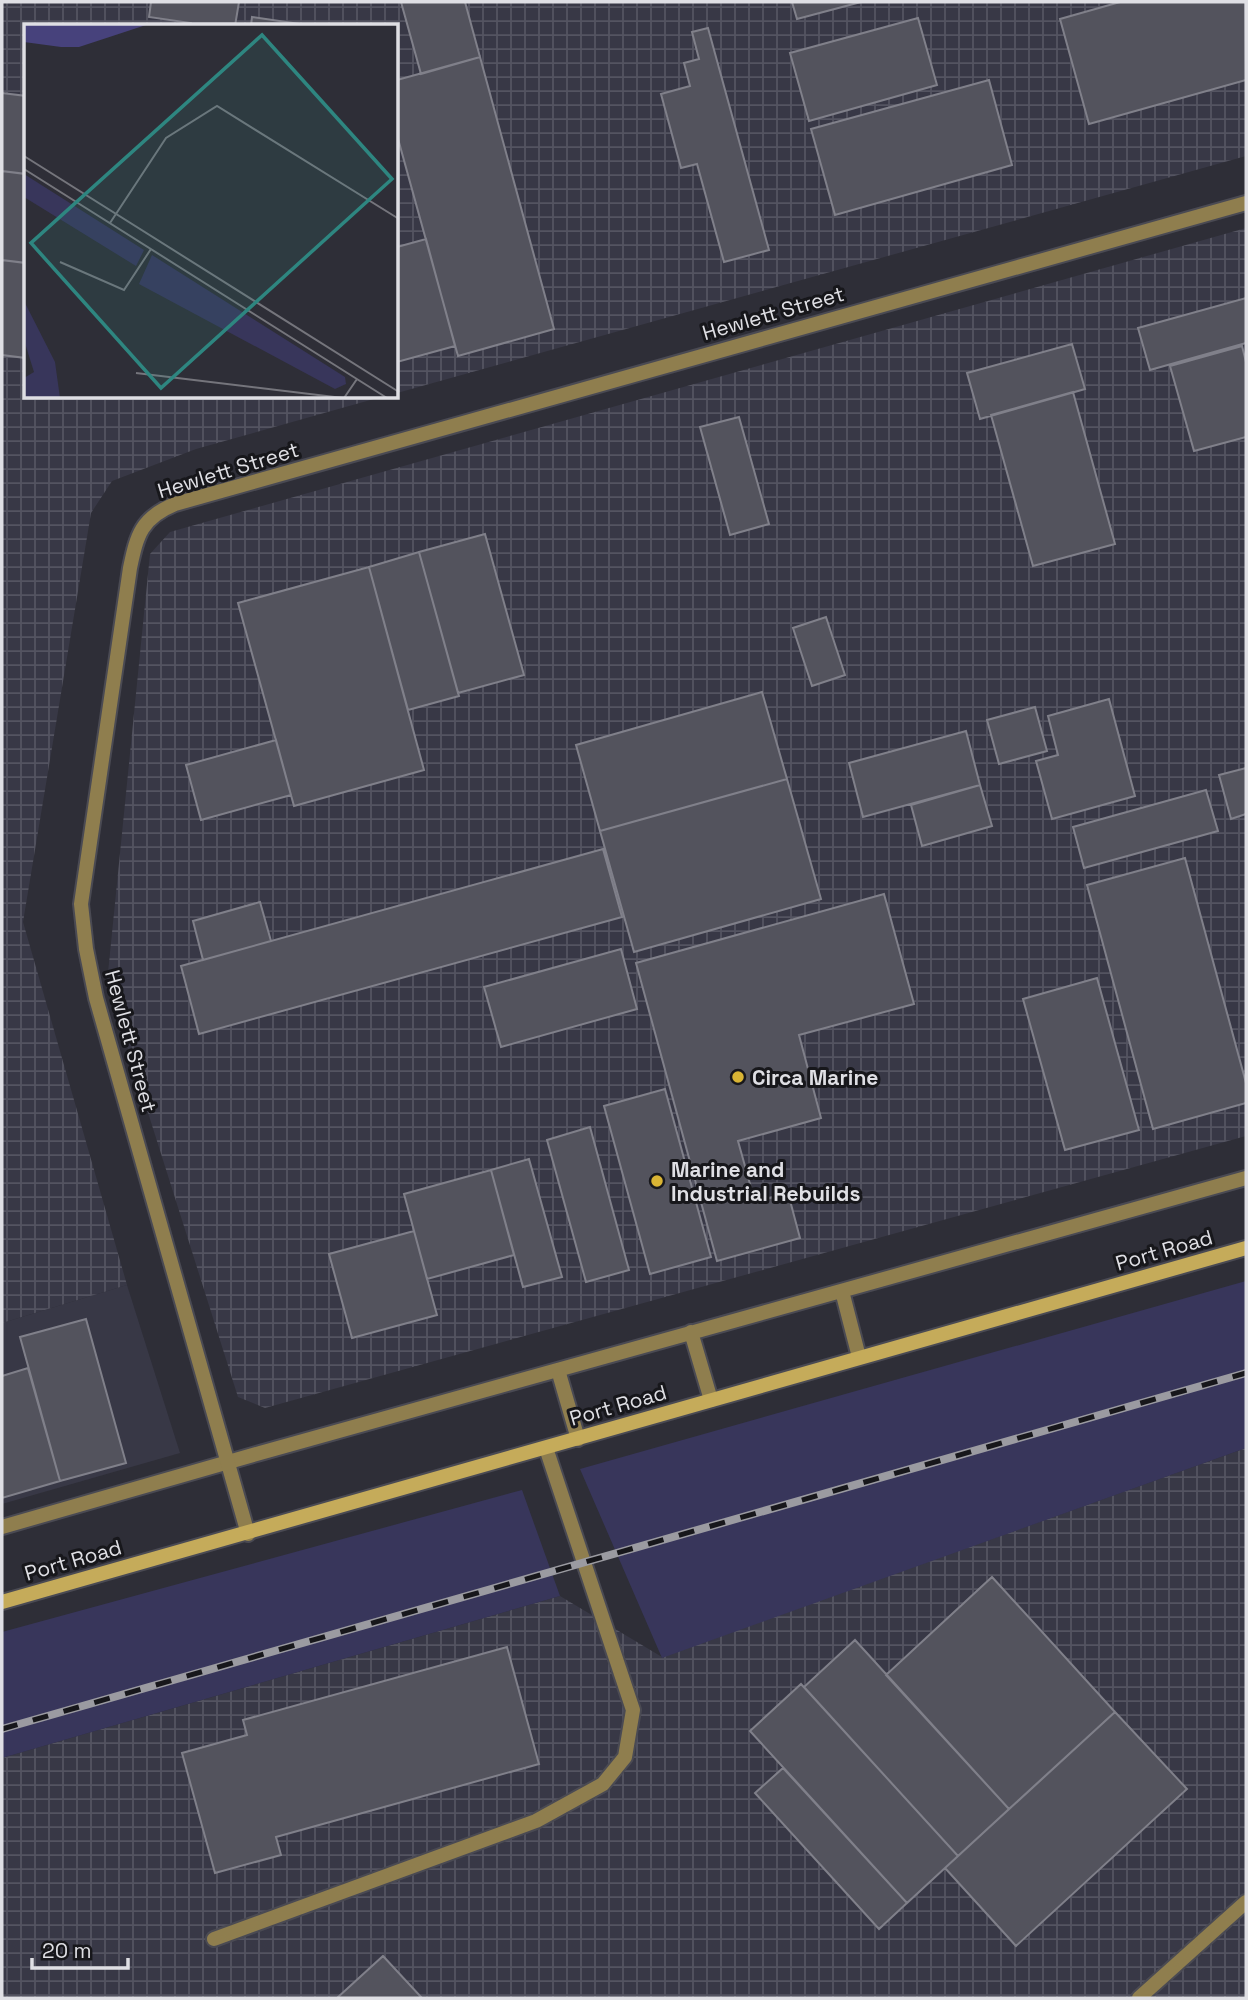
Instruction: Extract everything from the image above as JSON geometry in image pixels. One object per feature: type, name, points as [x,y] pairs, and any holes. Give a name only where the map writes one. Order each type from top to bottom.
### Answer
[{"type":"main road","name":"Port Road","points":[[2,1602],[1246,1248]]},
{"type":"street","name":"Hewlett Street","points":[[248,1534],[96,998],[86,949],[81,904],[130,568],[135,544],[144,523],[175,504],[1246,203]]},
{"type":"street","points":[[2,1527],[1246,1178]]},
{"type":"street","points":[[842,1290],[859,1357]]},
{"type":"street","points":[[691,1332],[711,1400]]},
{"type":"street","points":[[558,1370],[578,1439]]},
{"type":"street","points":[[214,1939],[536,1821],[603,1784],[625,1757],[633,1710],[545,1448]]},
{"type":"street","points":[[1139,1998],[1246,1902]]},
{"type":"shaded area","points":[[2,2],[1246,2],[1246,156],[399,392],[399,24],[24,24],[24,399],[374,399],[196,449],[112,481],[91,513],[23,922],[127,1285],[2,1323]]},
{"type":"shaded area","points":[[1246,228],[1246,1136],[265,1408],[238,1397],[107,983],[150,554],[170,532]]},
{"type":"shaded area","points":[[1246,1281],[1246,1448],[662,1658],[580,1469]]},
{"type":"shaded area","points":[[127,1285],[180,1453],[2,1504],[2,1323]]},
{"type":"shaded area","points":[[1246,1448],[1246,1998],[2,1998],[2,1758],[560,1596],[662,1657]]},
{"type":"shaded area","points":[[522,1490],[560,1596],[2,1758],[2,1632]]},
{"type":"building","points":[[151,2],[239,2],[235,24],[191,24],[149,17]]},
{"type":"building","points":[[401,2],[465,2],[480,57],[421,74]]},
{"type":"building","points":[[792,2],[861,2],[797,19]]},
{"type":"building","points":[[1120,2],[1245,2],[1246,80],[1089,124],[1060,19]]},
{"type":"building","points":[[252,17],[300,24],[251,24]]},
{"type":"building","points":[[918,18],[937,85],[809,121],[790,53]]},
{"type":"building","points":[[708,28],[769,250],[724,262],[697,164],[681,168],[661,94],[690,86],[684,63],[699,59],[692,32]]},
{"type":"building","points":[[480,57],[554,329],[458,356],[399,142],[399,79]]},
{"type":"building","points":[[989,80],[1012,165],[835,215],[811,129]]},
{"type":"building","points":[[2,93],[24,96],[24,174],[2,171]]},
{"type":"building","points":[[2,171],[24,174],[24,263],[2,260]]},
{"type":"building","points":[[426,239],[455,346],[399,361],[399,246]]},
{"type":"building","points":[[2,260],[24,263],[24,358],[2,355]]},
{"type":"building","points":[[1246,298],[1246,343],[1150,370],[1138,328]]},
{"type":"building","points":[[1072,344],[1085,389],[980,419],[967,373]]},
{"type":"building","points":[[1242,346],[1246,362],[1246,437],[1194,451],[1170,366]]},
{"type":"building","points":[[1073,392],[1115,544],[1033,566],[991,415]]},
{"type":"building","points":[[739,417],[769,524],[730,535],[700,427]]},
{"type":"building","points":[[485,534],[524,675],[458,693],[419,552]]},
{"type":"building","points":[[419,552],[459,696],[408,710],[369,567]]},
{"type":"building","points":[[369,567],[424,770],[294,806],[238,603]]},
{"type":"building","points":[[826,617],[845,675],[812,686],[793,628]]},
{"type":"building","points":[[762,692],[787,779],[600,831],[576,745]]},
{"type":"building","points":[[1109,699],[1135,796],[1052,819],[1036,761],[1058,755],[1048,716]]},
{"type":"building","points":[[1035,707],[1047,751],[999,764],[987,720]]},
{"type":"building","points":[[966,731],[980,785],[863,817],[849,763]]},
{"type":"building","points":[[276,740],[291,795],[201,820],[186,765]]},
{"type":"building","points":[[1246,768],[1246,814],[1231,819],[1219,775]]},
{"type":"building","points":[[787,779],[821,899],[634,952],[600,831]]},
{"type":"building","points":[[980,785],[992,826],[922,846],[911,805]]},
{"type":"building","points":[[1206,790],[1218,831],[1084,868],[1073,827]]},
{"type":"building","points":[[603,849],[622,917],[199,1034],[181,966]]},
{"type":"building","points":[[1185,858],[1246,1083],[1246,1103],[1153,1129],[1087,885]]},
{"type":"building","name":"Circa Marine","points":[[884,894],[914,1004],[799,1035],[821,1118],[738,1141],[755,1202],[788,1193],[800,1238],[717,1261],[636,963]]},
{"type":"building","points":[[260,902],[271,941],[203,960],[193,921]]},
{"type":"building","points":[[621,949],[637,1009],[501,1047],[484,987]]},
{"type":"building","points":[[1097,978],[1139,1130],[1065,1150],[1023,999]]},
{"type":"building","name":"Marine and Industrial Rebuilds","points":[[665,1089],[711,1257],[650,1274],[604,1106]]},
{"type":"building","name":"Marine and Industrial Rebuilds","points":[[590,1127],[629,1270],[586,1282],[547,1140]]},
{"type":"building","points":[[529,1159],[562,1277],[523,1287],[491,1170]]},
{"type":"building","points":[[491,1170],[514,1255],[427,1279],[404,1194]]},
{"type":"building","points":[[414,1231],[437,1315],[352,1338],[329,1254]]},
{"type":"building","points":[[86,1319],[126,1463],[60,1481],[20,1337]]},
{"type":"building","points":[[28,1368],[60,1481],[2,1498],[2,1376]]},
{"type":"building","points":[[992,1577],[1115,1712],[1009,1809],[886,1675]]},
{"type":"building","points":[[855,1640],[1009,1809],[958,1856],[804,1687]]},
{"type":"building","points":[[507,1647],[539,1764],[276,1837],[281,1855],[215,1873],[182,1753],[247,1735],[243,1720]]},
{"type":"building","points":[[801,1684],[958,1856],[907,1903],[750,1731]]},
{"type":"building","points":[[1115,1712],[1187,1789],[1016,1946],[945,1868]]},
{"type":"building","points":[[783,1768],[907,1903],[879,1929],[755,1793]]},
{"type":"building","points":[[383,1956],[422,1998],[337,1998]]},
{"type":"railway","points":[[2,1729],[1246,1373]]},
{"type":"place","name":"Circa Marine","points":[[738,1077]]},
{"type":"place","name":"Marine and Industrial Rebuilds","points":[[657,1181]]}]
